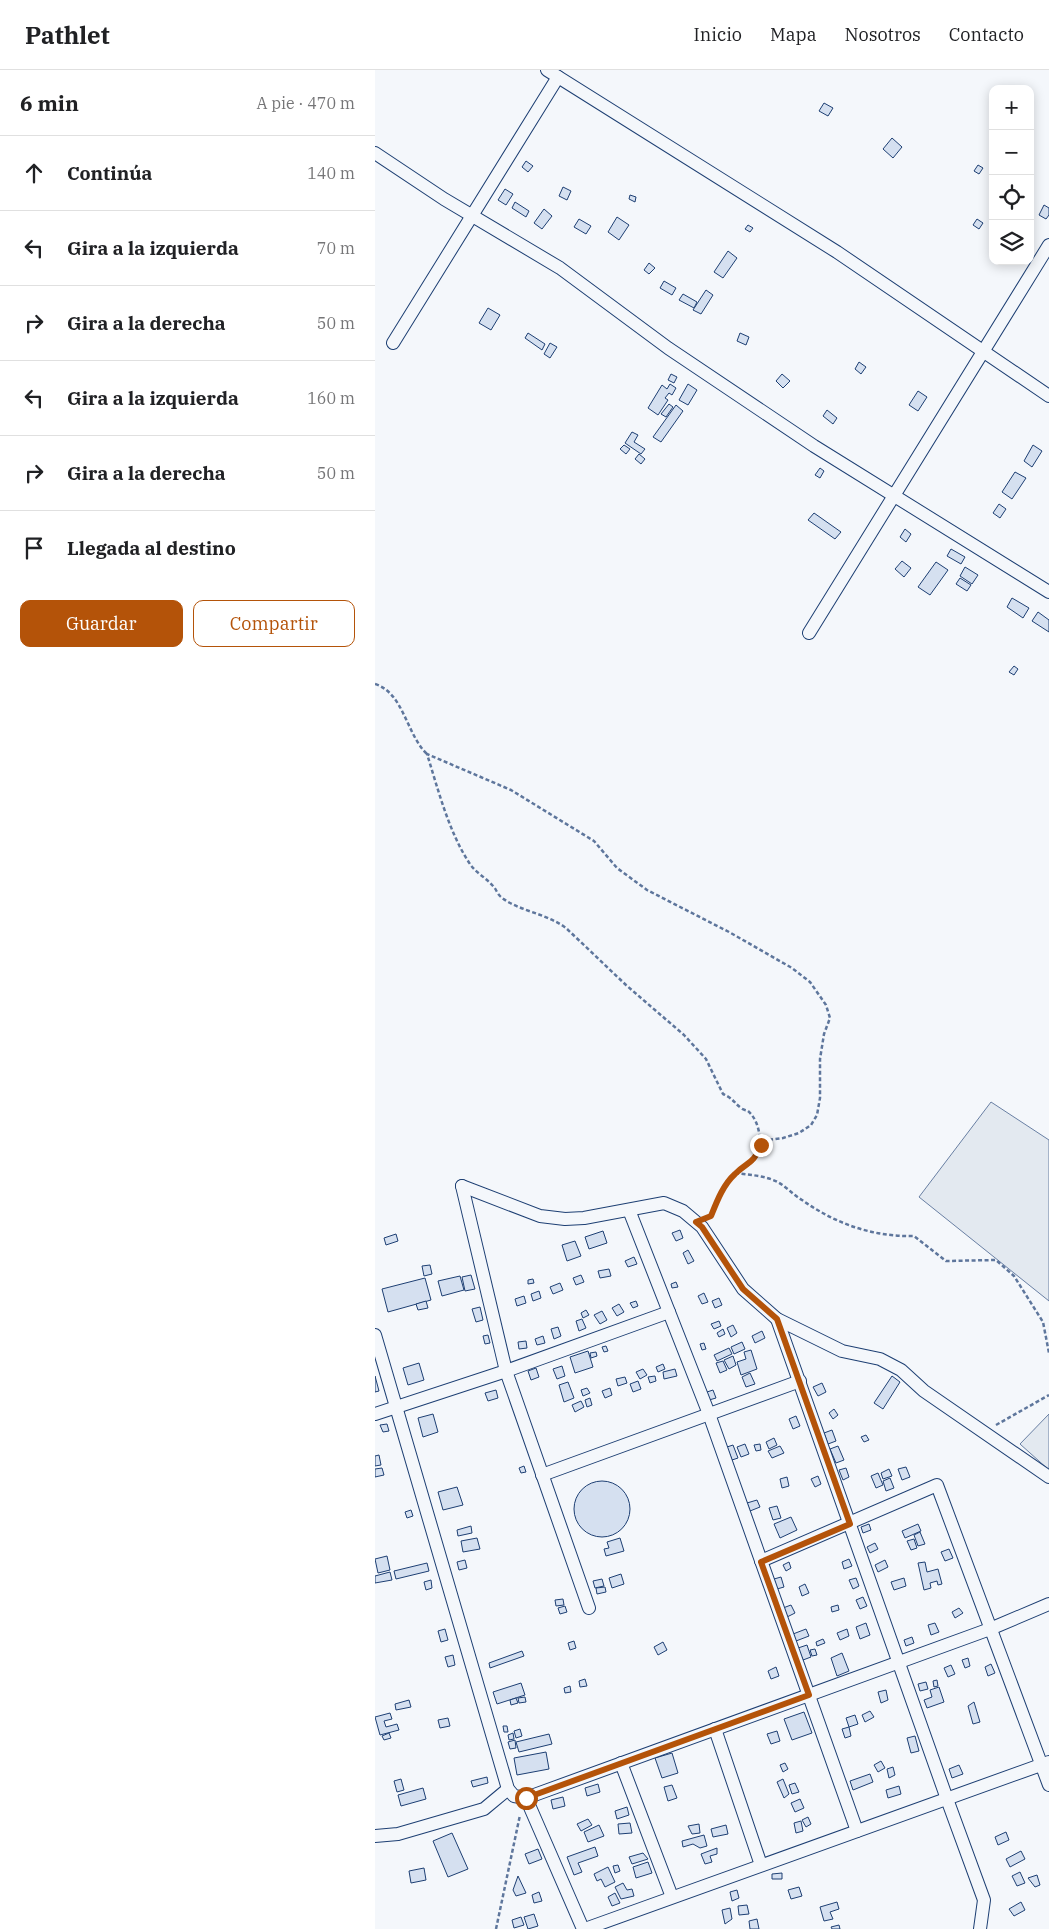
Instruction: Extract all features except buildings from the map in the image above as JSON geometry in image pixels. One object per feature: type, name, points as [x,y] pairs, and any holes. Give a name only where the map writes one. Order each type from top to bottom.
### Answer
[{"type":"street","points":[[547,70],[837,252],[1049,396]]},
{"type":"street","points":[[393,342],[558,77]]},
{"type":"street","points":[[375,153],[472,216],[560,268],[676,353],[814,446],[1049,592]]},
{"type":"street","points":[[809,633],[1049,245]]},
{"type":"street","points":[[589,1608],[506,1371],[462,1186],[541,1216],[565,1219],[584,1218],[664,1203],[683,1211],[702,1227],[743,1289],[777,1319],[843,1351],[880,1359],[901,1370],[924,1391],[1049,1477]]},
{"type":"street","points":[[629,1210],[709,1414],[857,1831]]},
{"type":"street","points":[[375,1414],[506,1371],[669,1312]]},
{"type":"street","points":[[777,1319],[984,1900],[979,1929]]},
{"type":"street","points":[[375,1335],[508,1789],[515,1796],[525,1798],[990,1629],[1049,1604]]},
{"type":"street","points":[[542,1475],[800,1380]]},
{"type":"street","points":[[761,1562],[937,1486],[990,1629],[1045,1763],[1049,1784]]},
{"type":"street","points":[[715,1728],[761,1865]]},
{"type":"street","points":[[621,1763],[672,1897]]},
{"type":"street","points":[[525,1798],[584,1929],[1045,1763]]},
{"type":"street","points":[[375,1836],[398,1834],[484,1809],[508,1789]]},
{"type":"path","points":[[375,684],[388,691],[399,703],[412,734],[427,754],[448,820],[469,864],[478,875],[492,884],[500,896],[516,905],[555,920],[566,928],[626,985],[684,1035],[706,1059],[723,1094],[733,1098],[741,1108],[749,1112],[757,1125],[761,1145],[753,1162],[735,1173],[720,1194],[711,1216],[696,1222]]},
{"type":"path","points":[[427,754],[511,790],[593,842],[617,868],[647,890],[729,932],[792,968],[810,982],[826,1005],[830,1018],[824,1034],[820,1059],[820,1098],[817,1115],[811,1125],[799,1133],[783,1138],[760,1141]]},
{"type":"path","points":[[735,1173],[763,1176],[776,1181],[801,1200],[842,1224],[868,1232],[914,1236],[946,1261],[996,1260],[1014,1276],[1043,1322],[1049,1353]]},
{"type":"path","points":[[983,1431],[1003,1422],[1049,1395]]},
{"type":"path","points":[[496,1929],[525,1798]]},
{"type":"shaded area","points":[[991,1102],[1049,1140],[1049,1301],[919,1197]]},
{"type":"shaded area","points":[[1049,1414],[1049,1470],[1020,1444]]},
{"type":"route","points":[[526,1798],[809,1695],[761,1562],[850,1524],[777,1319],[743,1289],[727,1268],[702,1227],[696,1222],[711,1216],[720,1194],[729,1180],[735,1173],[753,1162],[761,1145]]}]
